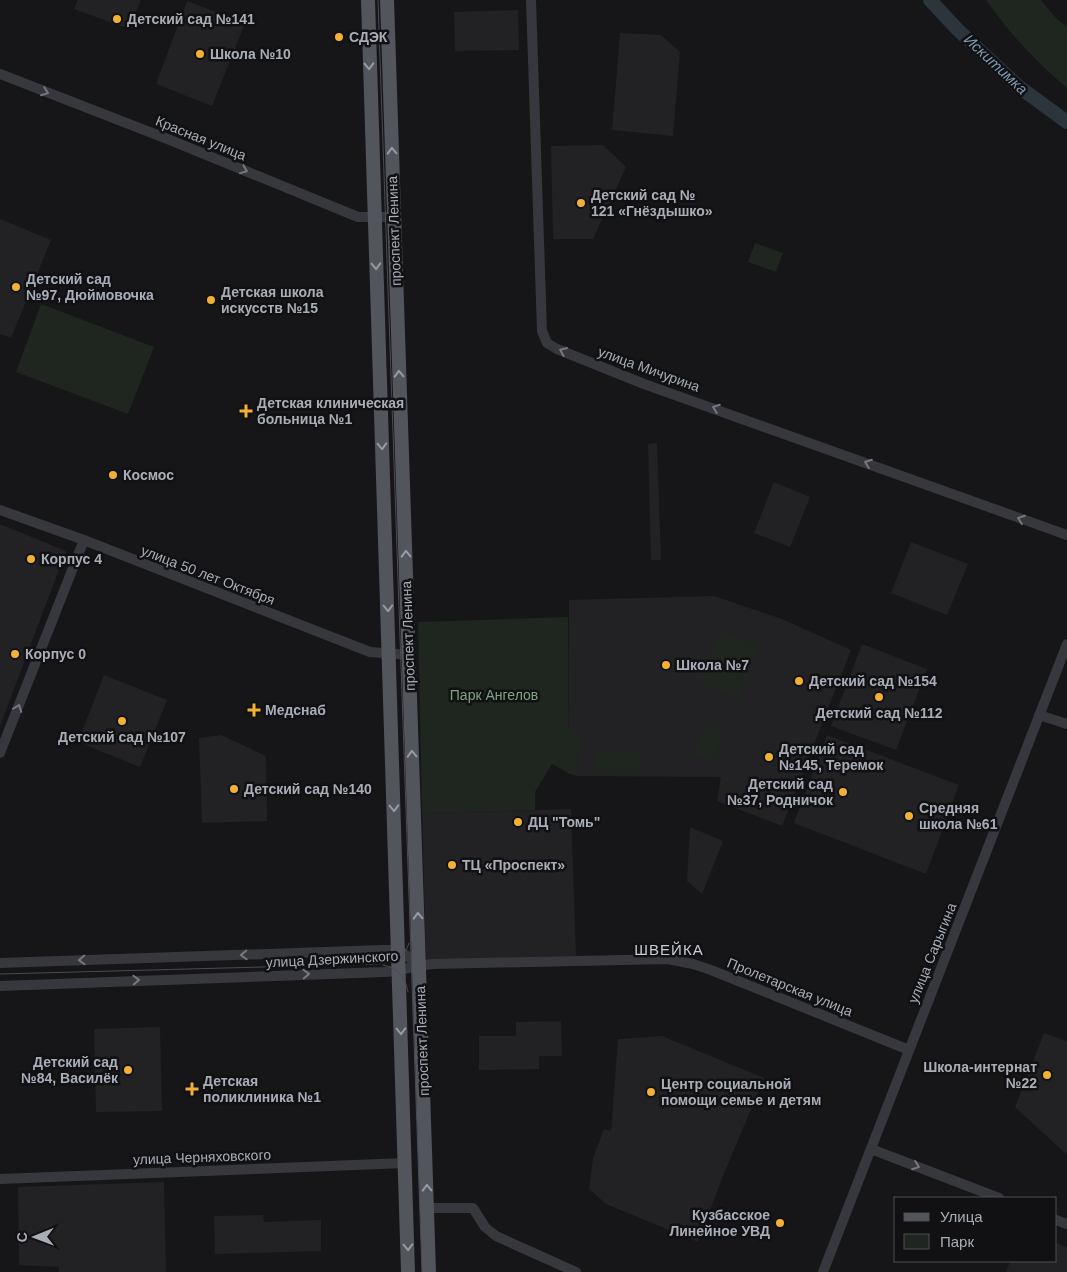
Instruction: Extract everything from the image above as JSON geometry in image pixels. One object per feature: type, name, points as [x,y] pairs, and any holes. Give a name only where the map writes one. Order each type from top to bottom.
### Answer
[{"type":"main road","name":"проспект Ленина","points":[[368,0],[408,1272]]},
{"type":"main road","name":"проспект Ленина","points":[[387,0],[429,1272]]},
{"type":"street","name":"улица Мичурина","points":[[531,0],[542,331],[548,343],[557,349],[644,384],[1067,535]]},
{"type":"street","name":"Красная улица","points":[[0,74],[170,140],[358,217],[394,217]]},
{"type":"street","name":"улица 50 лет Октября","points":[[0,510],[84,540],[370,652],[409,655]]},
{"type":"street","points":[[0,753],[84,540]]},
{"type":"street","name":"улица Сарыгина","points":[[822,1272],[1067,644]]},
{"type":"street","points":[[1040,715],[1067,724]]},
{"type":"street","name":"улица Дзержинского","points":[[0,963],[398,950],[420,965]]},
{"type":"street","name":"Пролетарская улица","points":[[420,965],[678,960],[773,994],[909,1050]]},
{"type":"street","name":"улица Дзержинского","points":[[0,986],[399,971],[420,965]]},
{"type":"street","points":[[871,1149],[996,1197]]},
{"type":"street","name":"улица Черняховского","points":[[0,1179],[405,1163]]},
{"type":"street","points":[[427,1208],[473,1208],[485,1227],[496,1236],[576,1272]]},
{"type":"shaded area","name":"Детский сад №141","points":[[78,0],[141,0],[129,29],[74,9]]},
{"type":"shaded area","name":"Школа №10","points":[[187,1],[245,23],[212,106],[156,84]]},
{"type":"shaded area","points":[[518,10],[519,50],[455,51],[454,12]]},
{"type":"shaded area","points":[[620,33],[661,35],[680,52],[673,136],[612,130]]},
{"type":"shaded area","name":"Детский сад № 121 «Гнёздышко»","points":[[603,145],[626,167],[593,239],[553,239],[551,146]]},
{"type":"shaded area","name":"Детский сад №97, Дюймовочка","points":[[0,219],[51,240],[11,338],[0,334]]},
{"type":"shaded area","points":[[657,443],[661,560],[651,560],[648,444]]},
{"type":"shaded area","points":[[774,482],[810,497],[790,547],[754,533]]},
{"type":"shaded area","points":[[0,524],[66,551],[0,726]]},
{"type":"shaded area","points":[[911,542],[968,564],[947,615],[891,593]]},
{"type":"shaded area","name":"Школа №7","points":[[714,596],[782,619],[851,650],[782,826],[717,801],[721,777],[577,776],[568,773],[569,600]]},
{"type":"shaded area","name":"Детский сад №112","points":[[862,644],[927,669],[896,750],[831,726]]},
{"type":"shaded area","name":"Детский сад №107","points":[[104,675],[167,700],[140,767],[78,742]]},
{"type":"shaded area","name":"Детский сад №140","points":[[221,735],[266,756],[267,821],[202,823],[199,738]]},
{"type":"shaded area","points":[[827,735],[959,785],[926,874],[794,823]]},
{"type":"shaded area","points":[[571,809],[576,956],[426,960],[422,813]]},
{"type":"shaded area","points":[[690,827],[723,841],[702,894],[687,881]]},
{"type":"shaded area","points":[[561,1021],[562,1056],[539,1056],[539,1069],[479,1070],[479,1036],[516,1036],[516,1022]]},
{"type":"shaded area","name":"Детский сад №84, Василёк","points":[[160,1027],[162,1111],[96,1112],[94,1029]]},
{"type":"shaded area","name":"Школа-интернат №22","points":[[1044,1033],[1067,1041],[1067,1155],[1015,1107]]},
{"type":"shaded area","points":[[662,1036],[764,1078],[698,1242],[606,1204],[589,1189],[593,1158],[604,1129],[611,1131],[618,1039]]},
{"type":"shaded area","points":[[164,1182],[166,1272],[59,1272],[59,1267],[19,1265],[18,1187]]},
{"type":"shaded area","points":[[263,1215],[264,1222],[321,1220],[321,1251],[215,1254],[214,1216]]},
{"type":"shaded area","points":[[1057,1243],[1067,1247],[1067,1272],[1006,1272],[1010,1262],[1057,1262]]},
{"type":"green space","points":[[986,0],[1041,0],[1056,18],[1067,27],[1067,88],[1024,47]]},
{"type":"green space","points":[[755,243],[783,253],[776,272],[748,262]]},
{"type":"green space","points":[[41,304],[154,347],[128,414],[16,372]]},
{"type":"green space","name":"Парк Ангелов","points":[[568,617],[568,727],[580,731],[577,776],[552,764],[535,792],[535,810],[422,813],[418,622]]},
{"type":"green space","points":[[720,631],[758,645],[737,699],[700,685]]},
{"type":"green space","points":[[706,723],[724,730],[713,761],[694,754]]},
{"type":"green space","points":[[594,751],[641,751],[641,774],[594,774]]},
{"type":"waterway","name":"Искитимка","points":[[930,0],[958,30],[1019,87],[1067,122]]},
{"type":"tram line","points":[[378,0],[422,1272]]},
{"type":"tram line","points":[[0,974],[376,964],[397,960],[404,954],[409,943]]},
{"type":"tram line","points":[[383,965],[393,968],[403,977],[408,992]]},
{"type":"place","name":"Детский сад №141","points":[[117,19]]},
{"type":"place","name":"СДЭК","points":[[339,37]]},
{"type":"place","name":"Школа №10","points":[[200,54]]},
{"type":"place","name":"Детский сад № 121 «Гнёздышко»","points":[[581,203]]},
{"type":"place","name":"Детский сад №97, Дюймовочка","points":[[16,287]]},
{"type":"place","name":"Детская школа искусств №15","points":[[211,300]]},
{"type":"place","name":"Детская клиническая больница №1","points":[[246,411]]},
{"type":"place","name":"Космос","points":[[113,475]]},
{"type":"place","name":"Корпус 4","points":[[31,559]]},
{"type":"place","name":"Корпус 0","points":[[15,654]]},
{"type":"place","name":"Школа №7","points":[[666,665]]},
{"type":"place","name":"Детский сад №154","points":[[799,681]]},
{"type":"place","name":"Детский сад №112","points":[[879,697]]},
{"type":"place","name":"Медснаб","points":[[254,710]]},
{"type":"place","name":"Детский сад №107","points":[[122,721]]},
{"type":"place","name":"Детский сад №145, Теремок","points":[[769,757]]},
{"type":"place","name":"Детский сад №140","points":[[234,789]]},
{"type":"place","name":"Детский сад №37, Родничок","points":[[843,792]]},
{"type":"place","name":"Средняя школа №61","points":[[909,816]]},
{"type":"place","name":"ДЦ \"Томь\"","points":[[518,822]]},
{"type":"place","name":"ТЦ «Проспект»","points":[[452,865]]},
{"type":"place","name":"Детский сад №84, Василёк","points":[[128,1070]]},
{"type":"place","name":"Школа-интернат №22","points":[[1047,1075]]},
{"type":"place","name":"Детская поликлиника №1","points":[[192,1089]]},
{"type":"place","name":"Центр социальной помощи семье и детям","points":[[651,1092]]},
{"type":"place","name":"Кузбасское Линейное УВД","points":[[780,1223]]},
{"type":"district","name":"ШВЕЙКА","points":[[669,949]]}]
